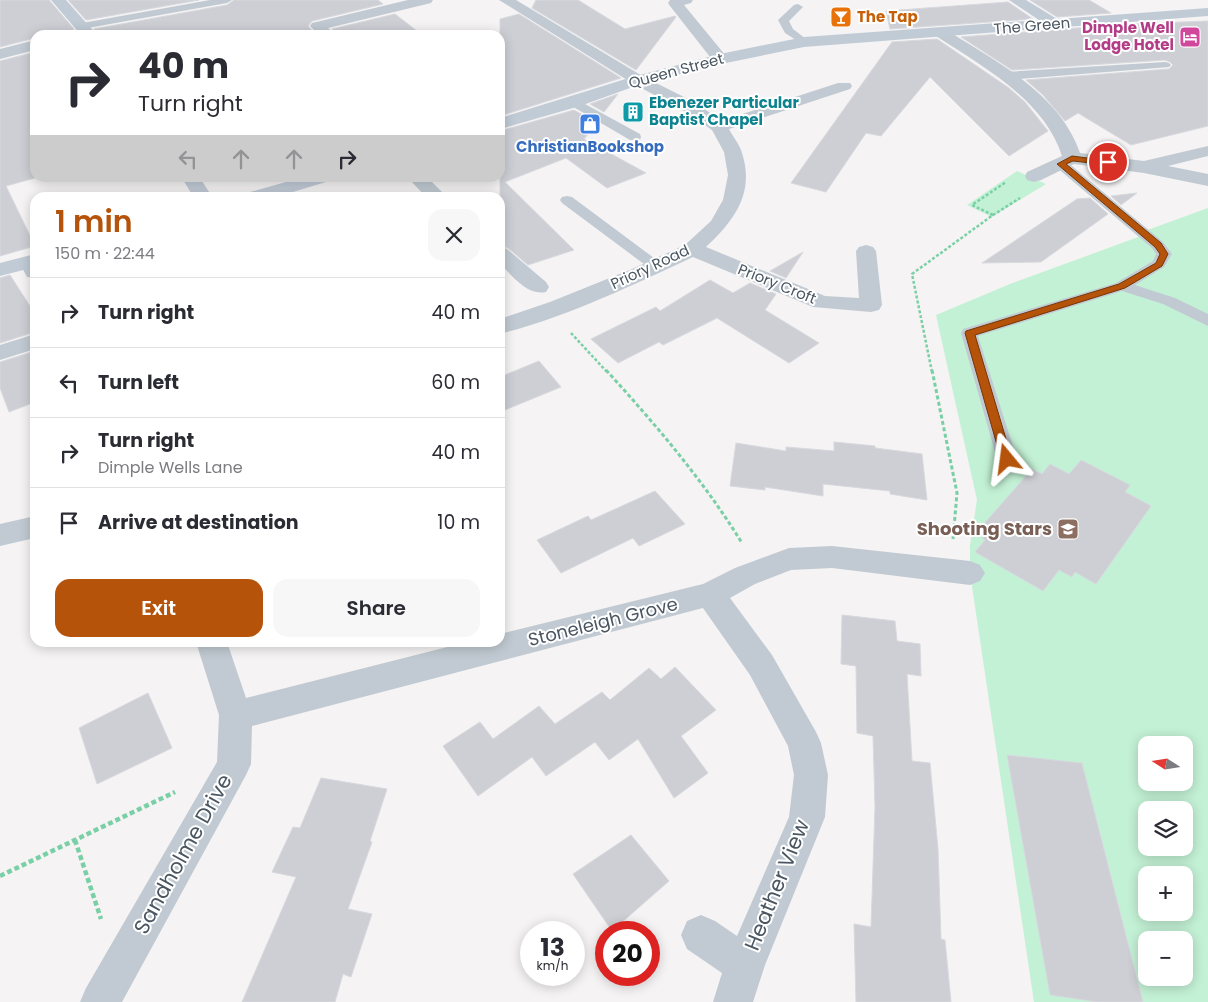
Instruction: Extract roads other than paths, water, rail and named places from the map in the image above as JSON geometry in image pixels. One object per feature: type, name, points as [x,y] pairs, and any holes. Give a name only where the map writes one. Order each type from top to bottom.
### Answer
[{"type":"street","points":[[58,0],[81,30]]},
{"type":"street","points":[[322,30],[317,26],[426,0]]},
{"type":"street","name":"Priory Road","points":[[505,325],[658,267],[692,249],[719,224],[733,200],[737,175],[733,152],[720,127],[692,108],[638,80],[506,0]]},
{"type":"street","points":[[686,0],[676,3],[720,59]]},
{"type":"street","points":[[1016,0],[1055,24]]},
{"type":"street","name":"The Green","points":[[855,38],[1208,12]]},
{"type":"street","points":[[941,33],[1005,76],[1046,112],[1062,130],[1070,146],[1066,161]]},
{"type":"street","name":"Queen Street","points":[[505,123],[638,80],[720,59],[804,42],[855,38]]},
{"type":"street","points":[[0,54],[30,46]]},
{"type":"street","points":[[720,127],[844,86]]},
{"type":"street","points":[[1144,167],[1208,150]]},
{"type":"street","points":[[1034,176],[1066,161],[1144,167],[1208,180]]},
{"type":"street","points":[[271,192],[305,182]]},
{"type":"street","points":[[421,182],[432,192]]},
{"type":"street","name":"Priory Croft","points":[[692,249],[822,302],[871,305],[866,251]]},
{"type":"street","points":[[505,258],[538,288]]},
{"type":"street","points":[[0,270],[30,265]]},
{"type":"street","points":[[0,353],[30,343]]},
{"type":"street","points":[[0,536],[30,527]]},
{"type":"street","name":"Stoneleigh Grove","points":[[505,646],[710,594],[789,559],[832,557],[960,572]]},
{"type":"street","name":"Heather View","points":[[710,594],[761,665],[804,743],[811,775],[807,817],[745,965],[733,1002]]},
{"type":"street","name":"Sandholme Drive","points":[[100,1002],[210,812],[234,764],[236,715],[213,647]]},
{"type":"street","name":"Stoneleigh Grove","points":[[236,715],[502,647]]},
{"type":"street","name":"Heather View","points":[[701,935],[745,965]]},
{"type":"lane","points":[[92,30],[227,0]]},
{"type":"lane","points":[[798,7],[783,20],[788,31],[804,42]]},
{"type":"lane","points":[[1005,76],[1165,65]]},
{"type":"lane","points":[[574,102],[634,138]]},
{"type":"lane","points":[[1007,459],[970,333],[1122,286],[1159,264],[1164,254],[1158,245],[1066,161]]},
{"type":"lane","points":[[567,200],[658,267]]},
{"type":"lane","points":[[1122,286],[1169,301],[1208,321]]},
{"type":"place","name":"The Tap","points":[[841,17]]},
{"type":"place","name":"Dimple Well Lodge Hotel","points":[[1190,37]]},
{"type":"place","name":"Ebenezer Particular Baptist Chapel","points":[[633,112]]},
{"type":"place","name":"ChristianBookshop","points":[[590,124]]},
{"type":"place","name":"Shooting Stars","points":[[1068,529]]}]
